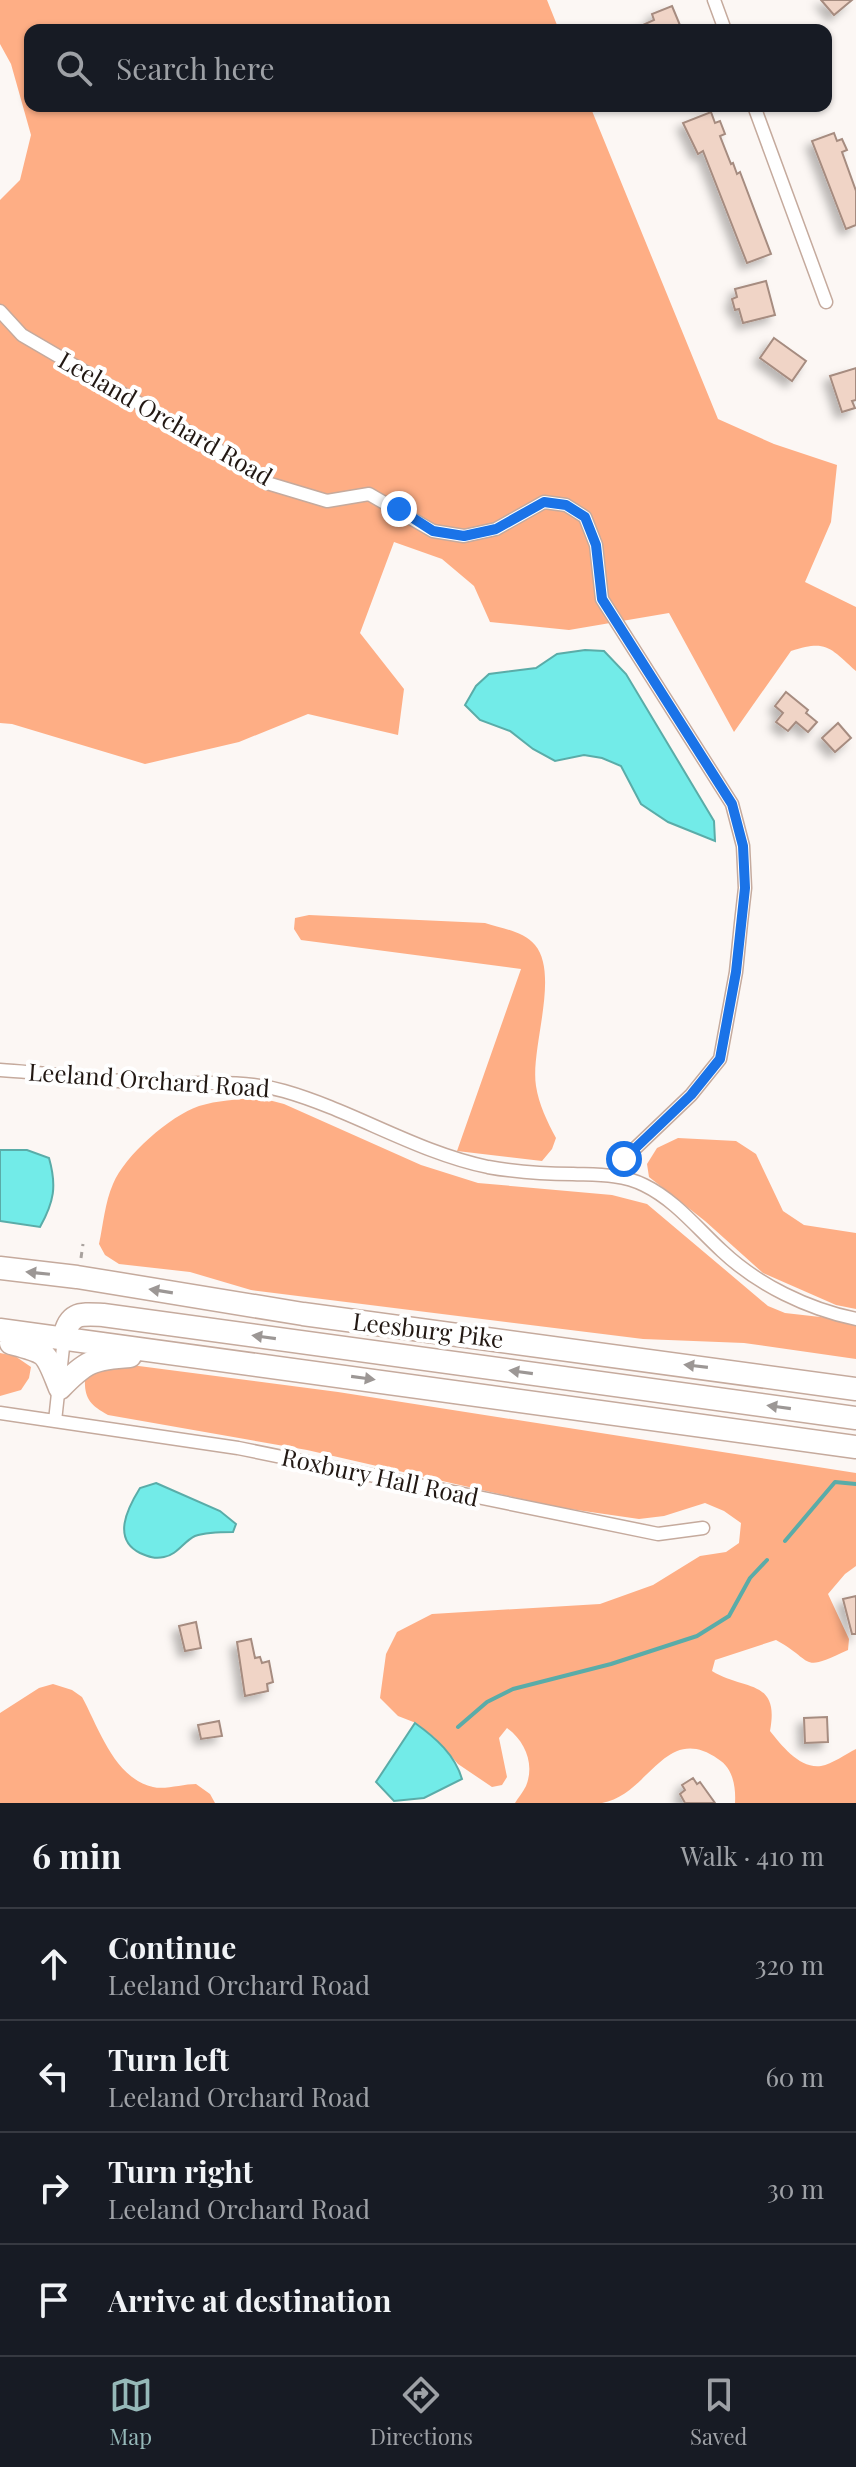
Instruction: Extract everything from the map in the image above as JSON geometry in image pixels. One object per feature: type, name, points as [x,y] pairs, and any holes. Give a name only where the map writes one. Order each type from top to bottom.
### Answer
[{"type":"highway","name":"Leesburg Pike","points":[[0,1268],[77,1277],[303,1314],[856,1389]]},
{"type":"highway","points":[[64,1338],[72,1318],[83,1314],[103,1315],[856,1418]]},
{"type":"highway","points":[[0,1330],[284,1366],[856,1447]]},
{"type":"highway","points":[[0,1340],[30,1346],[44,1354],[60,1388],[81,1366],[91,1361],[105,1357],[175,1354]]},
{"type":"highway","points":[[617,1415],[709,1438],[856,1459]]},
{"type":"street","points":[[719,1],[724,24]]},
{"type":"street","points":[[756,112],[826,302]]},
{"type":"street","name":"Leeland Orchard Road","points":[[0,311],[22,335],[214,447],[267,483],[327,501],[369,494],[433,531],[464,536],[496,529],[544,502],[566,505],[585,517],[596,545],[602,599],[732,804],[743,846],[745,888],[737,960],[720,1059],[691,1095],[624,1159],[620,1177]]},
{"type":"street","name":"Leeland Orchard Road","points":[[0,1070],[145,1083],[253,1085],[282,1090],[320,1103],[403,1141],[486,1166],[512,1171],[620,1177],[643,1184],[666,1198],[723,1252],[755,1277],[815,1306],[856,1319]]},
{"type":"street","points":[[55,1421],[64,1338]]},
{"type":"street","name":"Roxbury Hall Road","points":[[0,1413],[238,1448],[658,1534],[703,1528]]},
{"type":"shaded area","points":[[0,0],[547,0],[557,24],[24,24],[24,110],[11,64],[0,44]]},
{"type":"shaded area","points":[[25,112],[592,112],[718,419],[774,444],[837,465],[831,522],[805,582],[856,607],[856,671],[840,656],[821,646],[791,651],[734,732],[669,613],[569,630],[490,622],[474,586],[442,559],[394,542],[360,633],[404,689],[398,735],[308,714],[239,742],[145,764],[0,723],[0,200],[20,180],[31,135]]},
{"type":"shaded area","points":[[309,915],[485,923],[518,933],[535,945],[545,974],[536,1086],[541,1106],[556,1138],[542,1161],[457,1151],[521,969],[301,940],[294,929],[295,918]]},
{"type":"shaded area","points":[[261,1098],[284,1104],[421,1165],[478,1183],[612,1195],[647,1204],[768,1306],[785,1313],[856,1321],[856,1359],[744,1343],[643,1339],[251,1290],[190,1272],[119,1264],[105,1255],[99,1244],[110,1191],[127,1161],[138,1149],[162,1127],[199,1106]]},
{"type":"shaded area","points":[[678,1138],[736,1141],[756,1154],[783,1211],[804,1225],[856,1233],[856,1309],[836,1305],[763,1273],[705,1221],[649,1177],[647,1164],[657,1148]]},
{"type":"shaded area","points":[[0,1353],[15,1356],[31,1367],[29,1378],[21,1390],[0,1396]]},
{"type":"shaded area","points":[[108,1362],[338,1392],[856,1473],[856,1566],[828,1594],[849,1639],[848,1650],[814,1663],[776,1640],[715,1660],[712,1671],[764,1694],[770,1702],[772,1714],[770,1731],[786,1749],[806,1764],[821,1766],[856,1749],[856,1803],[735,1803],[735,1791],[727,1767],[700,1750],[684,1749],[658,1764],[632,1788],[602,1803],[515,1803],[529,1778],[529,1761],[519,1739],[507,1728],[499,1738],[507,1777],[502,1785],[492,1787],[458,1764],[434,1737],[416,1723],[398,1716],[380,1698],[386,1654],[397,1632],[432,1614],[600,1604],[653,1585],[700,1556],[726,1552],[739,1543],[741,1523],[724,1511],[705,1503],[664,1516],[639,1519],[556,1507],[307,1450],[108,1415],[89,1400],[85,1378]]},
{"type":"shaded area","points":[[53,1684],[82,1697],[109,1750],[128,1774],[153,1787],[196,1784],[210,1794],[215,1803],[0,1803],[0,1713],[39,1688]]},
{"type":"water","points":[[604,651],[626,674],[714,821],[715,841],[668,822],[641,804],[621,766],[584,755],[555,761],[510,731],[480,720],[465,705],[476,686],[489,674],[536,668],[557,654]]},
{"type":"water","points":[[0,1150],[27,1150],[49,1158],[53,1194],[40,1227],[0,1221]]},
{"type":"water","points":[[156,1483],[220,1511],[236,1524],[233,1532],[195,1536],[173,1554],[164,1557],[140,1553],[126,1540],[127,1514],[140,1488]]},
{"type":"water","points":[[415,1723],[444,1748],[455,1762],[462,1779],[424,1798],[394,1801],[376,1782]]},
{"type":"building","points":[[821,0],[852,0],[834,15]]},
{"type":"building","points":[[672,6],[680,24],[645,24],[654,20],[652,14]]},
{"type":"building","points":[[711,112],[715,123],[720,121],[725,134],[720,136],[731,164],[737,174],[740,172],[771,254],[747,263],[703,151],[698,154],[683,123]]},
{"type":"building","points":[[834,133],[837,141],[842,139],[847,150],[842,152],[856,191],[856,225],[846,229],[812,141]]},
{"type":"building","points":[[766,281],[775,315],[743,323],[732,299],[737,297],[735,289]]},
{"type":"building","points":[[774,338],[806,361],[792,381],[760,358]]},
{"type":"building","points":[[856,368],[856,400],[852,401],[855,408],[842,412],[830,376]]},
{"type":"building","points":[[786,692],[817,722],[808,732],[796,722],[788,731],[776,722],[783,713],[775,706]]},
{"type":"building","points":[[838,723],[851,738],[835,752],[822,738]]},
{"type":"building","points":[[856,1596],[856,1634],[852,1634],[843,1599]]},
{"type":"building","points":[[196,1622],[201,1648],[185,1651],[179,1626]]},
{"type":"building","points":[[251,1639],[255,1658],[260,1657],[262,1663],[269,1661],[273,1682],[267,1684],[268,1691],[245,1696],[237,1642]]},
{"type":"building","points":[[827,1717],[828,1742],[805,1743],[804,1718]]},
{"type":"building","points":[[219,1721],[222,1736],[201,1739],[198,1725]]},
{"type":"building","points":[[693,1778],[697,1784],[700,1782],[715,1803],[685,1803],[680,1794],[685,1790],[682,1785]]},
{"type":"waterway","points":[[785,1541],[835,1482],[856,1484]]},
{"type":"waterway","points":[[458,1727],[487,1702],[513,1689],[611,1664],[697,1636],[729,1616],[750,1578],[767,1560]]},
{"type":"route","points":[[399,509],[433,531],[464,536],[496,529],[544,502],[566,505],[585,517],[596,545],[602,599],[732,804],[743,846],[745,888],[736,972],[720,1059],[691,1095],[624,1159]]}]
